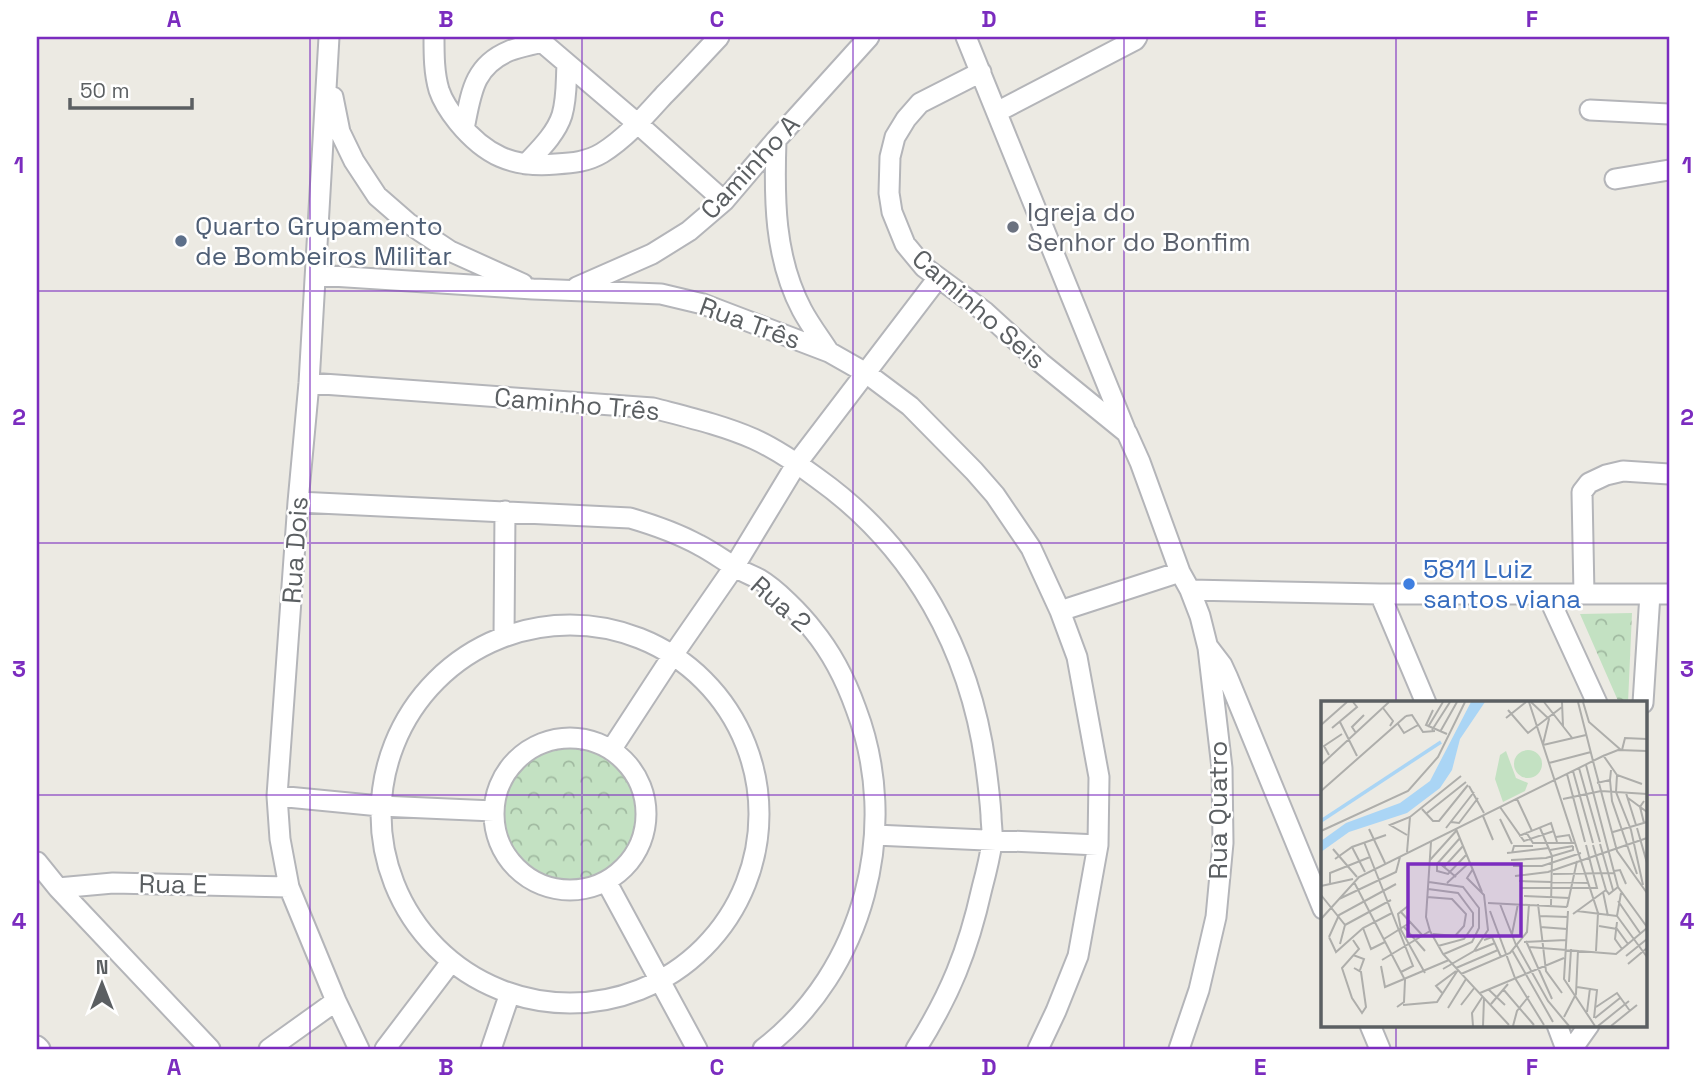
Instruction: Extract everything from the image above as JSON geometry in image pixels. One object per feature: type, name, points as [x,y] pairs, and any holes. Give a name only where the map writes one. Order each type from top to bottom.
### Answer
[{"type":"street","name":"Rua Dois","points":[[329,37],[309,383],[277,796],[280,839],[289,887],[335,1001],[359,1049]]},
{"type":"street","points":[[434,37],[436,76],[440,93],[449,111],[473,140],[504,159],[546,165],[583,162],[600,155],[638,124],[719,37]]},
{"type":"street","name":"Caminho Seis","points":[[966,37],[1140,462],[1180,572]]},
{"type":"street","points":[[997,112],[1137,37]]},
{"type":"street","name":"Caminho A","points":[[573,289],[652,254],[689,231],[724,201],[859,40]]},
{"type":"street","points":[[464,129],[470,94],[479,75],[493,59],[511,50],[553,46],[724,201]]},
{"type":"street","points":[[526,164],[550,137],[562,117],[566,95],[553,46]]},
{"type":"street","points":[[327,69],[340,132],[354,161],[377,196],[408,223],[450,251],[533,289]]},
{"type":"street","name":"Caminho Seis","points":[[981,72],[920,103],[906,119],[895,137],[890,157],[892,212],[905,243],[924,267],[985,312],[1041,363],[1126,433]]},
{"type":"street","points":[[1590,110],[1669,114]]},
{"type":"street","points":[[776,140],[776,222],[784,265],[802,310],[830,352]]},
{"type":"street","points":[[1615,179],[1669,170]]},
{"type":"street","name":"Rua Três","points":[[316,275],[661,294],[703,304],[830,352],[866,373],[910,406],[967,463],[995,495],[1031,548],[1060,611],[1077,657],[1100,777],[1098,845],[1078,956],[1038,1049]]},
{"type":"street","points":[[611,750],[734,567],[797,463],[938,278]]},
{"type":"street","name":"Caminho Três","points":[[309,383],[653,408],[704,421],[755,440],[797,463],[836,492],[872,525],[904,561],[931,601],[953,644],[970,690],[982,737],[993,839],[974,927],[958,972],[937,1016],[916,1049]]},
{"type":"street","points":[[1584,594],[1582,492],[1589,483],[1623,471],[1669,474]]},
{"type":"street","name":"Rua 2","points":[[298,502],[630,518],[668,530],[700,545],[734,567],[761,580],[813,630],[833,659],[854,701],[871,758],[875,792],[872,862],[865,897],[838,961],[797,1018],[763,1049]]},
{"type":"street","points":[[503,637],[505,511]]},
{"type":"street","points":[[1060,611],[1180,572]]},
{"type":"street","name":"Rua Quatro","points":[[1179,1049],[1199,990],[1213,929],[1223,843],[1222,768],[1208,648],[1200,616],[1180,572]]},
{"type":"street","points":[[1190,590],[1380,594],[1660,594],[1643,701]]},
{"type":"street","points":[[1380,594],[1425,701]]},
{"type":"street","points":[[1547,594],[1596,701]]},
{"type":"street","points":[[546,626],[590,626],[612,630],[654,644],[673,655],[707,683],[733,718],[744,737],[757,779],[760,822],[758,844],[749,876],[725,924],[695,956],[660,981],[597,1001],[576,1003],[531,999],[489,985],[451,962],[420,930],[407,912],[397,892],[383,850],[380,806],[384,772],[404,721],[417,702],[431,685],[464,657],[503,637],[546,626]]},
{"type":"street","points":[[1208,648],[1222,665],[1228,678],[1321,904]]},
{"type":"street","points":[[552,740],[587,740],[611,750],[625,761],[636,775],[643,791],[646,817],[641,843],[632,858],[606,881],[581,889],[563,890],[530,878],[515,867],[504,853],[497,837],[494,811],[496,793],[503,776],[520,756],[535,746],[552,740]]},
{"type":"street","points":[[277,796],[380,806],[494,811]]},
{"type":"street","points":[[875,835],[1098,845]]},
{"type":"street","points":[[39,870],[210,1049]]},
{"type":"street","points":[[606,881],[696,1049]]},
{"type":"street","name":"Rua E","points":[[58,888],[113,883],[289,887]]},
{"type":"street","points":[[385,1049],[451,962]]},
{"type":"street","points":[[491,1049],[510,993]]},
{"type":"street","points":[[269,1049],[335,1001]]},
{"type":"street","points":[[1370,1026],[1380,1049]]},
{"type":"street","points":[[1556,1026],[1566,1049]]},
{"type":"street","points":[[1572,1049],[1588,1026]]},
{"type":"green space","points":[[1632,613],[1628,701],[1618,701],[1580,614]]},
{"type":"green space","points":[[570,748],[595,753],[617,767],[631,789],[636,814],[631,839],[617,861],[595,875],[570,880],[545,875],[523,861],[509,839],[504,814],[509,789],[523,767],[545,753]]},
{"type":"place","name":"Igreja do Senhor do Bonfim","points":[[1013,227]]},
{"type":"place","name":"Quarto Grupamento de Bombeiros Militar","points":[[181,241]]},
{"type":"place","name":"5811 Luiz santos viana","points":[[1409,584]]}]
